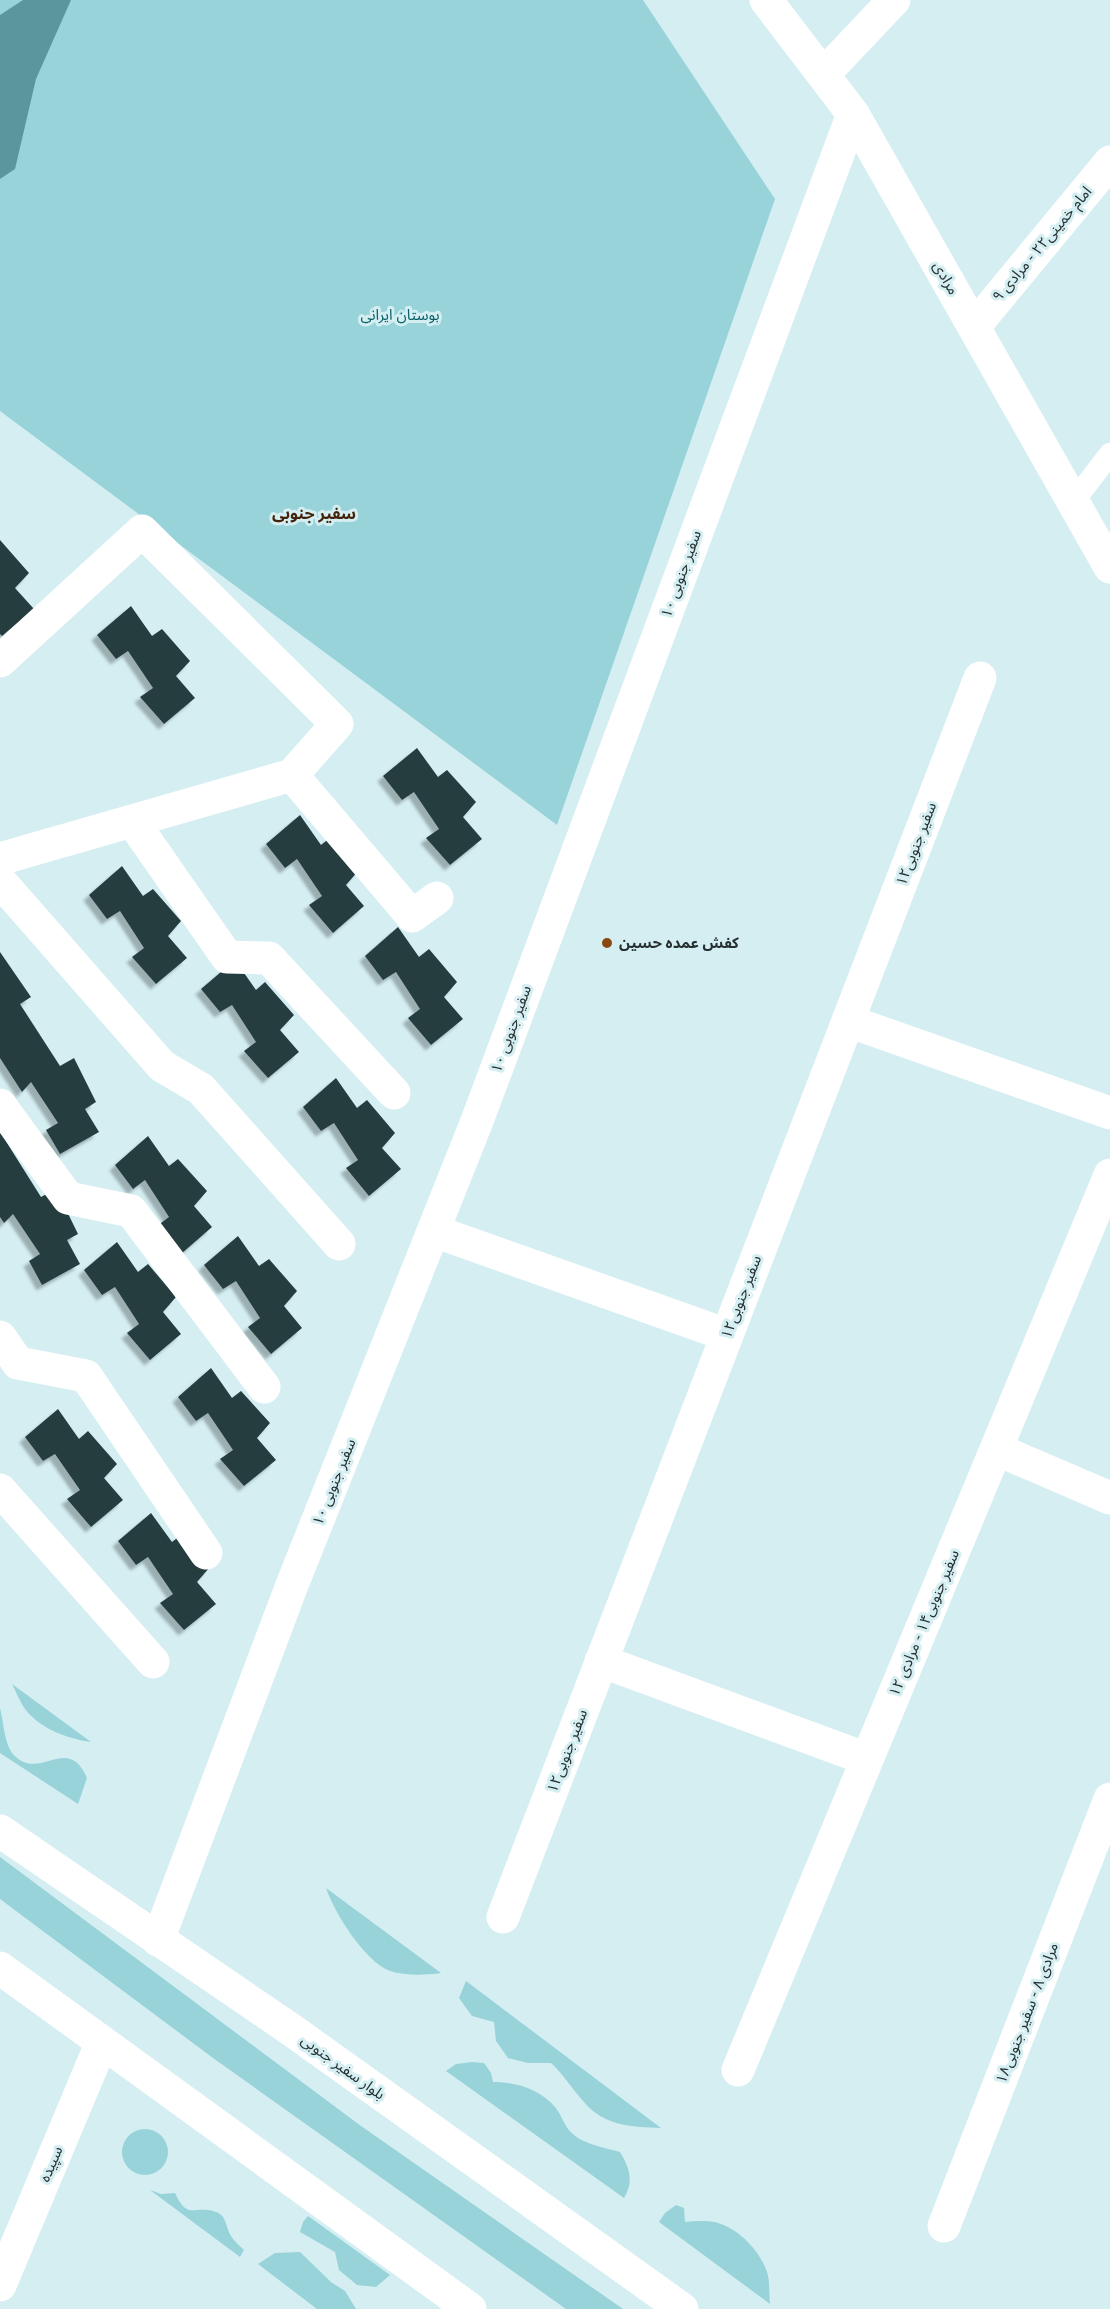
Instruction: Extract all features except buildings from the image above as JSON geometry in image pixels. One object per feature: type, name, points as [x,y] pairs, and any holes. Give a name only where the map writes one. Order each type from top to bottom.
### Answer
[{"type":"street","name":"مرادی","points":[[766,0],[853,114],[1110,567]]},
{"type":"street","points":[[824,75],[894,0]]},
{"type":"street","name":"سفیر جنوبی ۱۰","points":[[158,1940],[292,1585],[434,1231],[853,114]]},
{"type":"street","name":"امام خمینی۲۲ - مرادی ۹","points":[[974,327],[1110,162]]},
{"type":"street","points":[[0,661],[142,531],[337,724],[292,775],[0,859]]},
{"type":"street","name":"سفیر جنوبی۱۲","points":[[503,1917],[980,678]]},
{"type":"street","points":[[292,775],[412,916],[437,898]]},
{"type":"street","points":[[133,822],[227,957],[269,958],[394,1093]]},
{"type":"street","points":[[0,881],[162,1066],[201,1089],[339,1244]]},
{"type":"street","points":[[848,1021],[1110,1113]]},
{"type":"street","points":[[0,1105],[68,1198],[131,1210],[264,1387]]},
{"type":"street","name":"سفیر جنوبی۱۴ - مرادی ۱۲","points":[[738,2070],[1110,1175]]},
{"type":"street","points":[[434,1231],[727,1335]]},
{"type":"street","points":[[0,1337],[18,1363],[86,1376],[206,1553]]},
{"type":"street","points":[[996,1449],[1110,1498]]},
{"type":"street","points":[[0,1490],[153,1662]]},
{"type":"street","points":[[601,1661],[867,1759]]},
{"type":"street","name":"مرادی ۸ - سفیر جنوبی۱۸","points":[[944,2226],[1097,1872],[1110,1799]]},
{"type":"street","name":"بلوار سفیر جنوبی","points":[[0,1831],[293,2031],[682,2309]]},
{"type":"street","points":[[0,1968],[470,2309]]},
{"type":"street","name":"سپیده","points":[[0,2286],[102,2042]]},
{"type":"lane","points":[[1073,502],[1110,454]]},
{"type":"green space","name":"بوستان ایرانی","points":[[0,0],[643,0],[775,199],[557,825],[0,411]]},
{"type":"green space","points":[[12,1684],[91,1742],[62,1735],[44,1726],[23,1706]]},
{"type":"green space","points":[[0,1708],[7,1741],[16,1757],[25,1763],[35,1764],[63,1758],[71,1759],[80,1765],[87,1778],[78,1804],[0,1753]]},
{"type":"green space","points":[[0,1857],[361,2126],[623,2309],[566,2309],[213,2058],[0,1899]]},
{"type":"green space","points":[[326,1888],[441,1973],[402,1974],[380,1966],[361,1947],[343,1922]]},
{"type":"green space","points":[[466,1981],[661,2128],[629,2126],[610,2121],[592,2110],[551,2063],[528,2063],[508,2058],[496,2041],[494,2022],[472,2016],[459,1998]]},
{"type":"green space","points":[[484,2063],[491,2073],[493,2082],[510,2083],[527,2088],[549,2101],[560,2114],[567,2128],[577,2137],[620,2152],[630,2175],[629,2186],[624,2198],[446,2071],[456,2064]]},
{"type":"green space","points":[[145,2129],[161,2136],[168,2152],[161,2168],[145,2175],[129,2168],[122,2152],[129,2136]]},
{"type":"green space","points":[[150,2190],[161,2194],[175,2193],[187,2209],[213,2211],[221,2215],[231,2236],[244,2250],[240,2257]]},
{"type":"green space","points":[[676,2205],[684,2208],[685,2222],[718,2223],[734,2230],[748,2242],[759,2256],[767,2272],[770,2304],[659,2222],[665,2213]]},
{"type":"green space","points":[[308,2216],[390,2275],[376,2287],[357,2285],[339,2270],[335,2252],[300,2232]]},
{"type":"green space","points":[[300,2252],[331,2282],[345,2291],[356,2309],[317,2309],[258,2264],[275,2253]]},
{"type":"shaded area","points":[[23,0],[71,0],[36,79],[15,169],[0,179],[0,15]]},
{"type":"place","name":"کفش عمده حسین","points":[[607,943]]},
{"type":"district","name":"سفیر جنوبی","points":[[314,513]]}]
